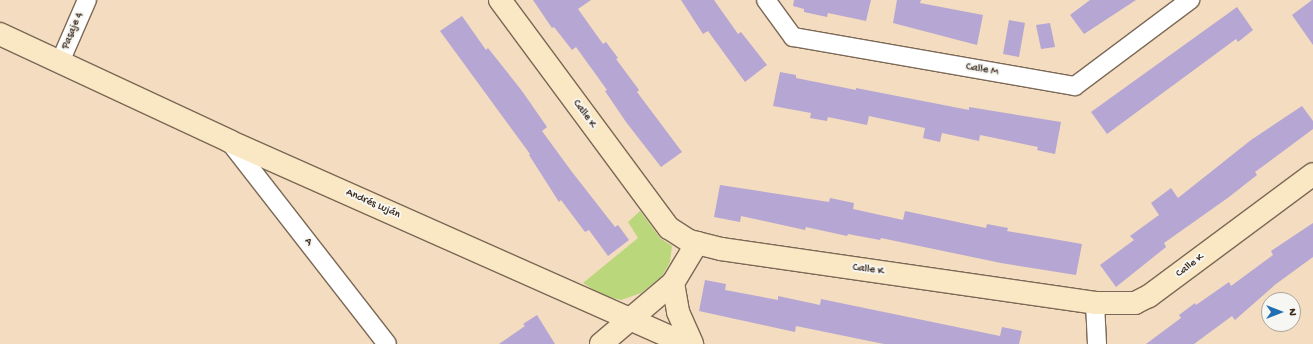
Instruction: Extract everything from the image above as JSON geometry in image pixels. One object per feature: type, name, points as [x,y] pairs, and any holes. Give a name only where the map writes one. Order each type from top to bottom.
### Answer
[{"type":"street","name":"Pasaje 4","points":[[60,62],[87,0]]},
{"type":"street","name":"Calle K","points":[[500,0],[669,228],[697,244],[1095,303],[1135,303],[1149,296],[1313,174]]},
{"type":"street","name":"Calle M","points":[[766,0],[793,37],[1075,86],[1190,0]]},
{"type":"street","name":"Andrés Luján","points":[[0,34],[229,140],[686,344]]},
{"type":"street","name":"A","points":[[229,140],[387,344]]},
{"type":"street","points":[[601,344],[632,320],[673,283],[697,244]]},
{"type":"street","points":[[673,283],[678,312],[692,344]]},
{"type":"street","points":[[1095,303],[1097,344]]},
{"type":"green space","points":[[640,211],[660,238],[672,246],[670,262],[662,276],[641,293],[621,300],[602,295],[583,283],[638,238],[628,222]]},
{"type":"building","points":[[533,0],[591,0],[578,9],[603,44],[606,42],[618,58],[616,59],[639,90],[637,92],[682,152],[661,167],[626,122],[605,91],[607,90],[576,47],[572,50],[554,27],[552,28]]},
{"type":"building","points":[[681,0],[714,0],[738,34],[741,32],[767,65],[745,82],[708,31],[703,34]]},
{"type":"building","points":[[794,0],[871,0],[866,21],[828,13],[827,17],[804,12],[804,9],[793,6]]},
{"type":"building","points":[[897,0],[921,0],[920,3],[983,15],[977,45],[893,23]]},
{"type":"building","points":[[1090,0],[1136,0],[1084,34],[1070,15]]},
{"type":"building","points":[[1313,0],[1313,45],[1292,15]]},
{"type":"building","points":[[1237,7],[1253,30],[1238,42],[1236,39],[1107,134],[1091,112]]},
{"type":"building","points":[[462,16],[486,50],[488,48],[522,91],[547,127],[542,131],[572,172],[615,227],[618,225],[629,240],[608,256],[589,230],[585,232],[561,200],[559,202],[529,155],[530,154],[440,31]]},
{"type":"building","points":[[1009,20],[1025,23],[1019,57],[1003,54]]},
{"type":"building","points":[[1050,23],[1055,47],[1041,49],[1036,25]]},
{"type":"building","points":[[780,72],[796,75],[796,78],[856,90],[856,88],[969,110],[969,107],[1061,122],[1055,154],[1037,150],[1038,147],[980,135],[979,141],[942,133],[940,142],[923,138],[925,128],[869,116],[867,125],[828,117],[827,121],[810,118],[811,113],[773,106]]},
{"type":"building","points":[[1302,106],[1313,121],[1313,129],[1255,172],[1257,175],[1229,197],[1164,243],[1166,247],[1116,287],[1100,265],[1134,240],[1130,236],[1159,215],[1151,203],[1171,188],[1178,198],[1251,140]]},
{"type":"building","points":[[720,185],[829,202],[830,198],[854,203],[853,209],[903,220],[905,211],[986,228],[987,224],[1008,228],[1007,231],[1082,244],[1076,275],[1001,263],[881,238],[880,240],[848,234],[847,236],[806,227],[805,230],[741,216],[740,222],[714,217]]},
{"type":"building","points":[[1313,223],[1313,257],[1267,292],[1261,292],[1261,297],[1235,320],[1232,316],[1194,344],[1146,344],[1181,318],[1179,315],[1195,303],[1196,305],[1229,282],[1231,286],[1273,255],[1271,251]]},
{"type":"building","points":[[705,280],[726,284],[725,290],[778,300],[778,296],[820,305],[821,299],[1000,336],[1002,327],[1022,331],[1019,344],[884,344],[796,326],[795,332],[699,311]]},
{"type":"building","points":[[537,315],[555,344],[499,344],[525,326],[523,324]]}]
